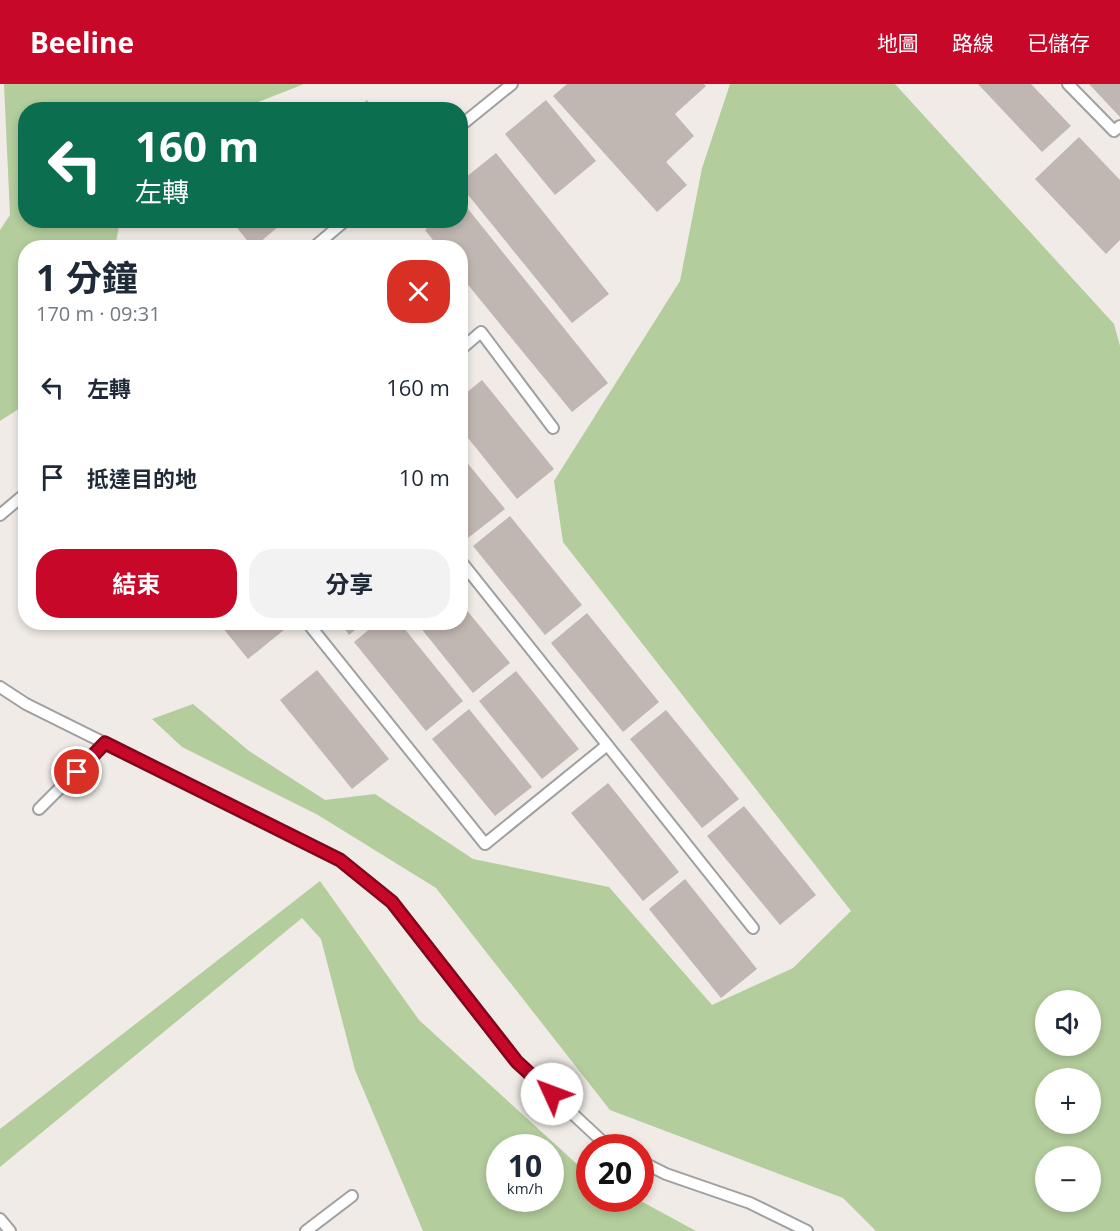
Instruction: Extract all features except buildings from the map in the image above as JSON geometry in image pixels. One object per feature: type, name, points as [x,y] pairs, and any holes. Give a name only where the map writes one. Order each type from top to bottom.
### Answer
[{"type":"lane","points":[[468,120],[512,84]]},
{"type":"lane","points":[[1068,84],[1118,132]]},
{"type":"lane","points":[[322,240],[337,228]]},
{"type":"lane","points":[[468,343],[481,332],[553,428]]},
{"type":"lane","points":[[0,515],[18,500]]},
{"type":"lane","points":[[468,570],[753,928]]},
{"type":"lane","points":[[313,630],[485,844],[606,746]]},
{"type":"lane","points":[[0,687],[26,704],[340,860],[392,902],[517,1062],[594,1134]]},
{"type":"lane","points":[[39,809],[105,743]]},
{"type":"lane","points":[[654,1168],[750,1203],[807,1231]]},
{"type":"lane","points":[[306,1231],[352,1196]]},
{"type":"lane","points":[[0,1219],[10,1231]]},
{"type":"green space","points":[[4,84],[304,84],[259,102],[18,102],[18,228],[119,228],[116,240],[18,240],[18,409],[0,421],[0,230],[10,215]]},
{"type":"green space","points":[[730,84],[895,84],[1114,324],[1120,346],[1120,1231],[876,1231],[843,1198],[610,1110],[436,888],[318,815],[182,747],[152,719],[193,704],[249,751],[325,800],[375,794],[473,859],[609,887],[712,1005],[793,968],[851,911],[563,542],[554,481],[680,281],[702,168]]},
{"type":"green space","points":[[320,881],[419,1020],[544,1134],[486,1134],[486,1212],[564,1212],[564,1152],[576,1163],[576,1212],[654,1212],[654,1208],[696,1231],[423,1231],[355,1070],[321,939],[302,918],[0,1167],[0,1129]]},
{"type":"route","points":[[77,772],[105,743],[340,860],[392,902],[517,1062],[552,1094]]}]
